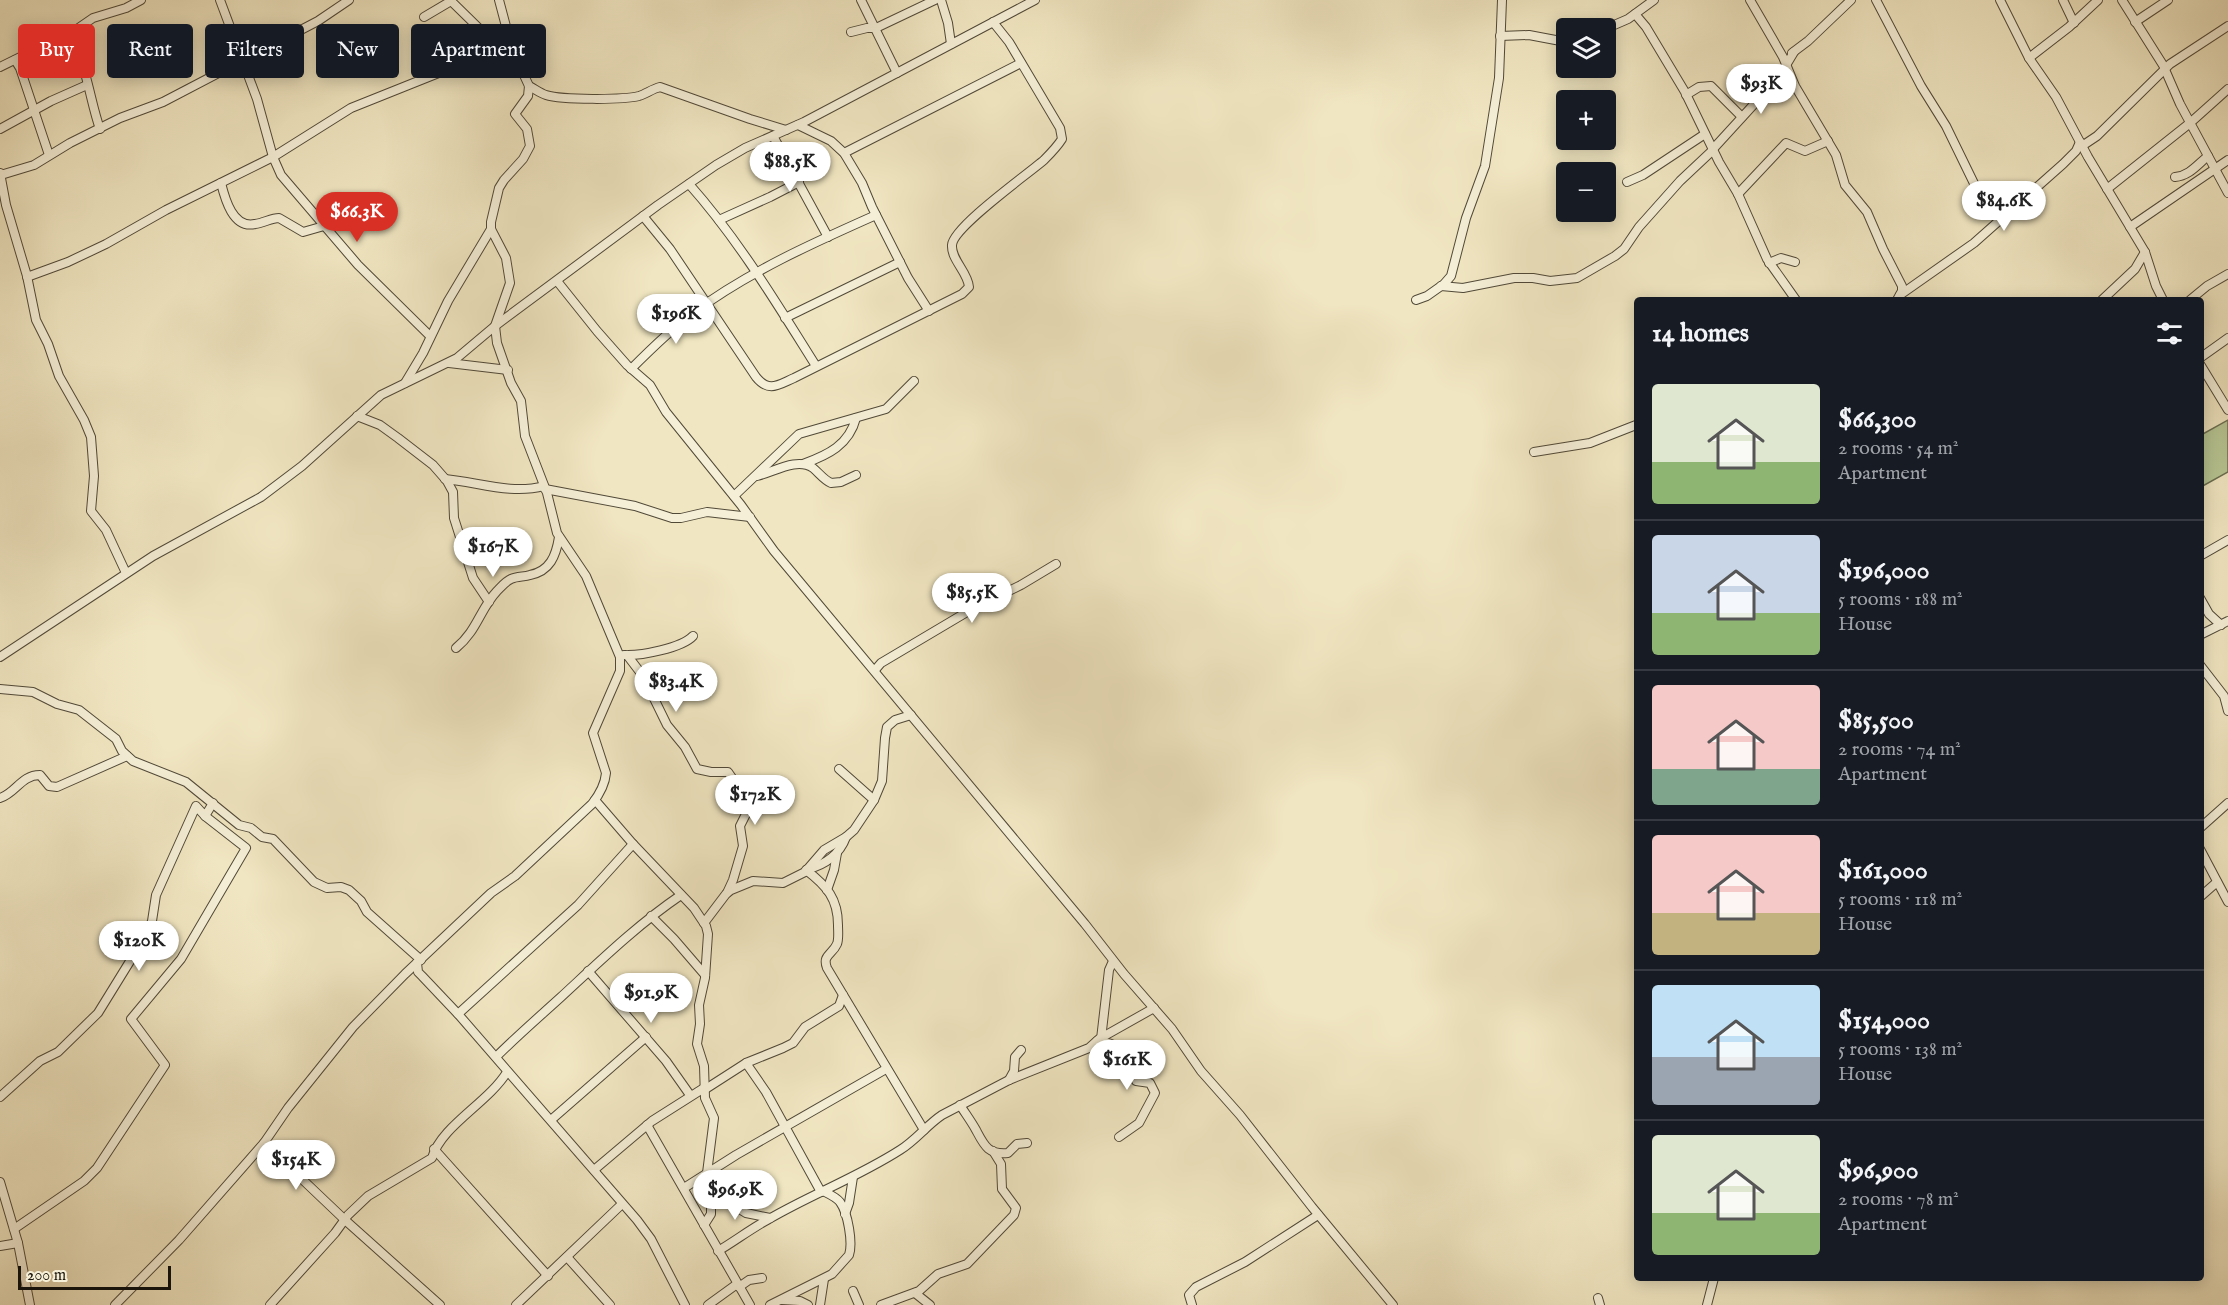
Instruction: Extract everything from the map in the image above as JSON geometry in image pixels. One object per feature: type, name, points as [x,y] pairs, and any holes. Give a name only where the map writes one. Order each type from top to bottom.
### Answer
[{"type":"street","points":[[85,24],[93,18],[126,8],[141,0]]},
{"type":"street","points":[[220,0],[229,24]]},
{"type":"street","points":[[304,28],[349,0]]},
{"type":"street","points":[[499,0],[507,24]]},
{"type":"street","points":[[504,15],[505,0]]},
{"type":"street","points":[[861,0],[897,73]]},
{"type":"street","points":[[851,33],[876,28],[935,0]]},
{"type":"street","points":[[941,0],[950,31],[951,44]]},
{"type":"street","points":[[0,657],[182,538],[261,496],[302,466],[381,395],[449,363],[643,216],[745,148],[798,125],[1035,0]]},
{"type":"street","points":[[1416,300],[1427,296],[1451,276],[1466,218],[1485,166],[1499,78],[1502,0]]},
{"type":"street","points":[[1616,24],[1635,14],[1654,0]]},
{"type":"street","points":[[1750,0],[1836,155],[1845,186],[1867,212],[1882,249],[1900,280],[1902,288],[1898,297]]},
{"type":"street","points":[[1441,286],[1463,288],[1514,278],[1550,281],[1577,278],[1615,256],[1624,249],[1639,227],[1680,181],[1713,149],[1779,76],[1794,52],[1851,0]]},
{"type":"street","points":[[1876,0],[1921,86],[1946,126],[1979,197],[1992,215],[2001,217]]},
{"type":"street","points":[[2000,0],[2029,58],[2056,97],[2145,252],[2162,297]]},
{"type":"street","points":[[2063,0],[2074,23]]},
{"type":"street","points":[[2029,58],[2074,23],[2098,0]]},
{"type":"street","points":[[2122,0],[2165,69],[2190,123],[2228,193]]},
{"type":"street","points":[[2135,22],[2168,0]]},
{"type":"street","points":[[424,17],[450,1],[475,24]]},
{"type":"street","points":[[1635,14],[1646,27],[1686,95],[1738,194],[1770,263],[1794,297]]},
{"type":"street","points":[[643,216],[670,249],[763,385],[771,387],[962,294],[969,287],[969,282],[951,246],[957,233],[1043,161],[1062,139],[1060,128],[1009,42],[993,22]]},
{"type":"street","points":[[1898,297],[1974,243],[2073,154],[2097,136],[2175,60],[2228,26]]},
{"type":"street","points":[[1500,36],[1529,35],[1556,40]]},
{"type":"street","points":[[1779,52],[1790,54],[1794,52]]},
{"type":"street","points":[[0,67],[18,59]]},
{"type":"street","points":[[15,60],[50,155]]},
{"type":"street","points":[[844,153],[1021,63]]},
{"type":"street","points":[[86,78],[99,129]]},
{"type":"street","points":[[126,573],[106,530],[91,511],[94,476],[90,437],[84,420],[59,376],[48,344],[36,320],[27,277],[3,203],[0,174],[34,165],[70,142],[120,118],[163,102],[208,78]]},
{"type":"street","points":[[250,78],[273,157],[285,181],[358,265],[430,336]]},
{"type":"street","points":[[27,277],[68,262],[273,157],[351,108],[425,78]]},
{"type":"street","points":[[526,78],[530,86],[547,95],[567,98],[626,98],[660,87],[786,130]]},
{"type":"street","points":[[0,129],[34,110],[87,86]]},
{"type":"street","points":[[530,86],[528,96],[515,114],[527,129],[530,146],[523,159],[509,172],[499,188],[491,222],[491,229],[506,258],[510,283],[495,326],[497,343],[511,383],[521,401],[528,446],[545,488],[559,537],[586,576],[623,655],[643,676],[667,725],[685,747],[697,769],[711,772],[728,771],[742,792],[747,812],[740,826],[743,846],[734,880],[704,923]]},
{"type":"street","points":[[1686,95],[1699,87],[1711,86],[1742,117]]},
{"type":"street","points":[[2107,189],[2190,123],[2228,89]]},
{"type":"street","points":[[798,125],[831,141],[844,153],[862,183],[917,294],[930,311]]},
{"type":"street","points":[[1627,182],[1643,175],[1705,135]]},
{"type":"street","points":[[773,136],[828,237]]},
{"type":"street","points":[[1738,194],[1786,142],[1805,151],[1828,141]]},
{"type":"street","points":[[2175,177],[2193,169],[2208,156]]},
{"type":"street","points":[[2130,227],[2228,160]]},
{"type":"street","points":[[718,220],[770,198],[799,182]]},
{"type":"street","points":[[221,183],[230,209],[240,222],[251,225],[279,218],[303,232],[324,226]]},
{"type":"street","points":[[689,184],[756,273],[816,366]]},
{"type":"street","points":[[631,369],[692,313],[707,303],[756,273],[876,215]]},
{"type":"street","points":[[405,383],[448,301],[491,229]]},
{"type":"street","points":[[2106,297],[2135,269],[2145,252]]},
{"type":"street","points":[[1770,263],[1781,258],[1795,262]]},
{"type":"street","points":[[785,318],[900,262]]},
{"type":"street","points":[[2194,297],[2228,274]]},
{"type":"street","points":[[557,281],[597,331],[631,369],[650,385],[666,412],[734,496],[765,540],[1085,924],[1113,961],[1172,1029],[1201,1071],[1240,1115],[1318,1215],[1393,1305]]},
{"type":"street","points":[[2204,355],[2228,338]]},
{"type":"street","points":[[449,363],[508,370]]},
{"type":"street","points":[[2204,371],[2228,410]]},
{"type":"street","points":[[734,496],[798,434],[886,409],[914,381]]},
{"type":"street","points":[[357,416],[380,425],[433,465],[445,479],[453,492],[454,518],[473,578],[489,602]]},
{"type":"street","points":[[756,476],[790,465],[803,464],[838,447],[853,431],[856,418]]},
{"type":"street","points":[[1534,452],[1590,443],[1634,425]]},
{"type":"street","points":[[803,464],[813,468],[831,483],[838,483],[856,475]]},
{"type":"street","points":[[445,479],[517,490],[545,488],[635,506],[672,518],[708,512],[750,517]]},
{"type":"street","points":[[456,648],[471,634],[489,602],[511,579],[544,570],[555,556],[559,537]]},
{"type":"street","points":[[2204,554],[2228,540]]},
{"type":"street","points":[[875,670],[881,663],[972,609],[1021,585],[1056,564]]},
{"type":"street","points":[[2204,604],[2210,614],[2224,623]]},
{"type":"street","points":[[2204,633],[2224,623]]},
{"type":"street","points":[[623,655],[676,646],[688,642],[693,636]]},
{"type":"street","points":[[116,1305],[179,1240],[264,1143],[288,1108],[344,1037],[491,893],[515,876],[595,800],[606,773],[593,733],[620,671],[623,655]]},
{"type":"street","points":[[2204,670],[2224,696],[2228,711]]},
{"type":"street","points":[[0,689],[33,692],[57,704],[80,710],[116,739],[127,756],[136,763],[176,777],[200,792],[239,825],[251,828],[262,837],[275,841],[314,882],[327,888],[341,887],[349,891],[419,962]]},
{"type":"street","points":[[807,870],[824,850],[846,837],[860,823],[882,781],[887,727],[895,720],[910,714]]},
{"type":"street","points":[[0,798],[9,794],[22,780],[32,776],[40,775],[49,786],[57,787],[127,756]]},
{"type":"street","points":[[839,769],[874,800]]},
{"type":"street","points":[[0,1097],[40,1060],[58,1052],[105,1005],[148,933],[156,895],[196,806],[200,792]]},
{"type":"street","points":[[595,800],[694,908],[708,934],[705,975],[699,1005],[698,1044],[704,1066],[705,1098],[714,1118],[707,1173],[711,1214],[704,1225]]},
{"type":"street","points":[[205,816],[213,803]]},
{"type":"street","points":[[2204,824],[2228,803]]},
{"type":"street","points":[[14,1229],[84,1181],[97,1168],[165,1065],[131,1019],[181,959],[246,848],[205,816],[196,806]]},
{"type":"street","points":[[827,890],[837,853],[846,837]]},
{"type":"street","points":[[458,1014],[578,904],[633,844]]},
{"type":"street","points":[[726,894],[753,881],[783,883],[823,864],[837,853]]},
{"type":"street","points":[[2204,857],[2228,902]]},
{"type":"street","points":[[807,870],[836,902],[837,946],[829,953],[825,962],[924,1130]]},
{"type":"street","points":[[2204,893],[2217,882]]},
{"type":"street","points":[[496,1057],[620,940],[681,895]]},
{"type":"street","points":[[651,916],[705,975]]},
{"type":"street","points":[[1099,1040],[1109,970],[1113,961]]},
{"type":"street","points":[[419,962],[418,972],[551,1120],[651,1239],[685,1305]]},
{"type":"street","points":[[588,971],[646,1037],[690,1095]]},
{"type":"street","points":[[594,1170],[647,1125],[690,1095],[746,1063],[793,1042],[805,1028],[839,1006],[843,995]]},
{"type":"street","points":[[718,1251],[770,1218],[853,1177],[899,1151],[934,1120],[960,1105],[1009,1080],[1078,1053],[1154,1008]]},
{"type":"street","points":[[551,1120],[646,1037]]},
{"type":"street","points":[[1099,1040],[1112,1044],[1127,1054],[1139,1068],[1135,1077],[1136,1082],[1150,1083],[1155,1093],[1139,1123],[1119,1137]]},
{"type":"street","points":[[1009,1080],[1014,1071],[1015,1057],[1021,1050]]},
{"type":"street","points":[[746,1063],[766,1092],[822,1192],[838,1200],[845,1214],[849,1231],[849,1256],[832,1274],[770,1305]]},
{"type":"street","points":[[684,1188],[886,1069]]},
{"type":"street","points":[[270,1305],[368,1196],[428,1162],[432,1158],[437,1142],[490,1094],[507,1072]]},
{"type":"street","points":[[881,1305],[915,1293],[938,1274],[967,1264],[1016,1213],[1016,1208],[1002,1189],[1001,1164],[993,1151],[982,1143],[960,1105]]},
{"type":"street","points":[[647,1125],[750,1305]]},
{"type":"street","points":[[264,1143],[440,1305]]},
{"type":"street","points":[[993,1151],[1008,1153],[1017,1144],[1027,1143]]},
{"type":"street","points":[[434,1149],[548,1275]]},
{"type":"street","points":[[845,1214],[853,1177]]},
{"type":"street","points":[[0,1182],[18,1243],[30,1305]]},
{"type":"street","points":[[710,1191],[746,1213],[770,1218]]},
{"type":"street","points":[[516,1305],[622,1204]]},
{"type":"street","points":[[1192,1305],[1189,1296],[1196,1287],[1245,1262],[1318,1215]]},
{"type":"street","points":[[0,1246],[18,1243]]},
{"type":"street","points":[[567,1257],[610,1305]]},
{"type":"street","points":[[708,1305],[748,1280],[762,1278]]},
{"type":"street","points":[[820,1305],[824,1279]]},
{"type":"street","points":[[1707,1305],[1713,1281]]},
{"type":"street","points":[[853,1291],[859,1305]]},
{"type":"street","points":[[915,1293],[930,1305]]},
{"type":"street","points":[[781,1300],[800,1301],[808,1305]]},
{"type":"green space","points":[[2228,420],[2228,472],[2204,485],[2204,433]]}]
